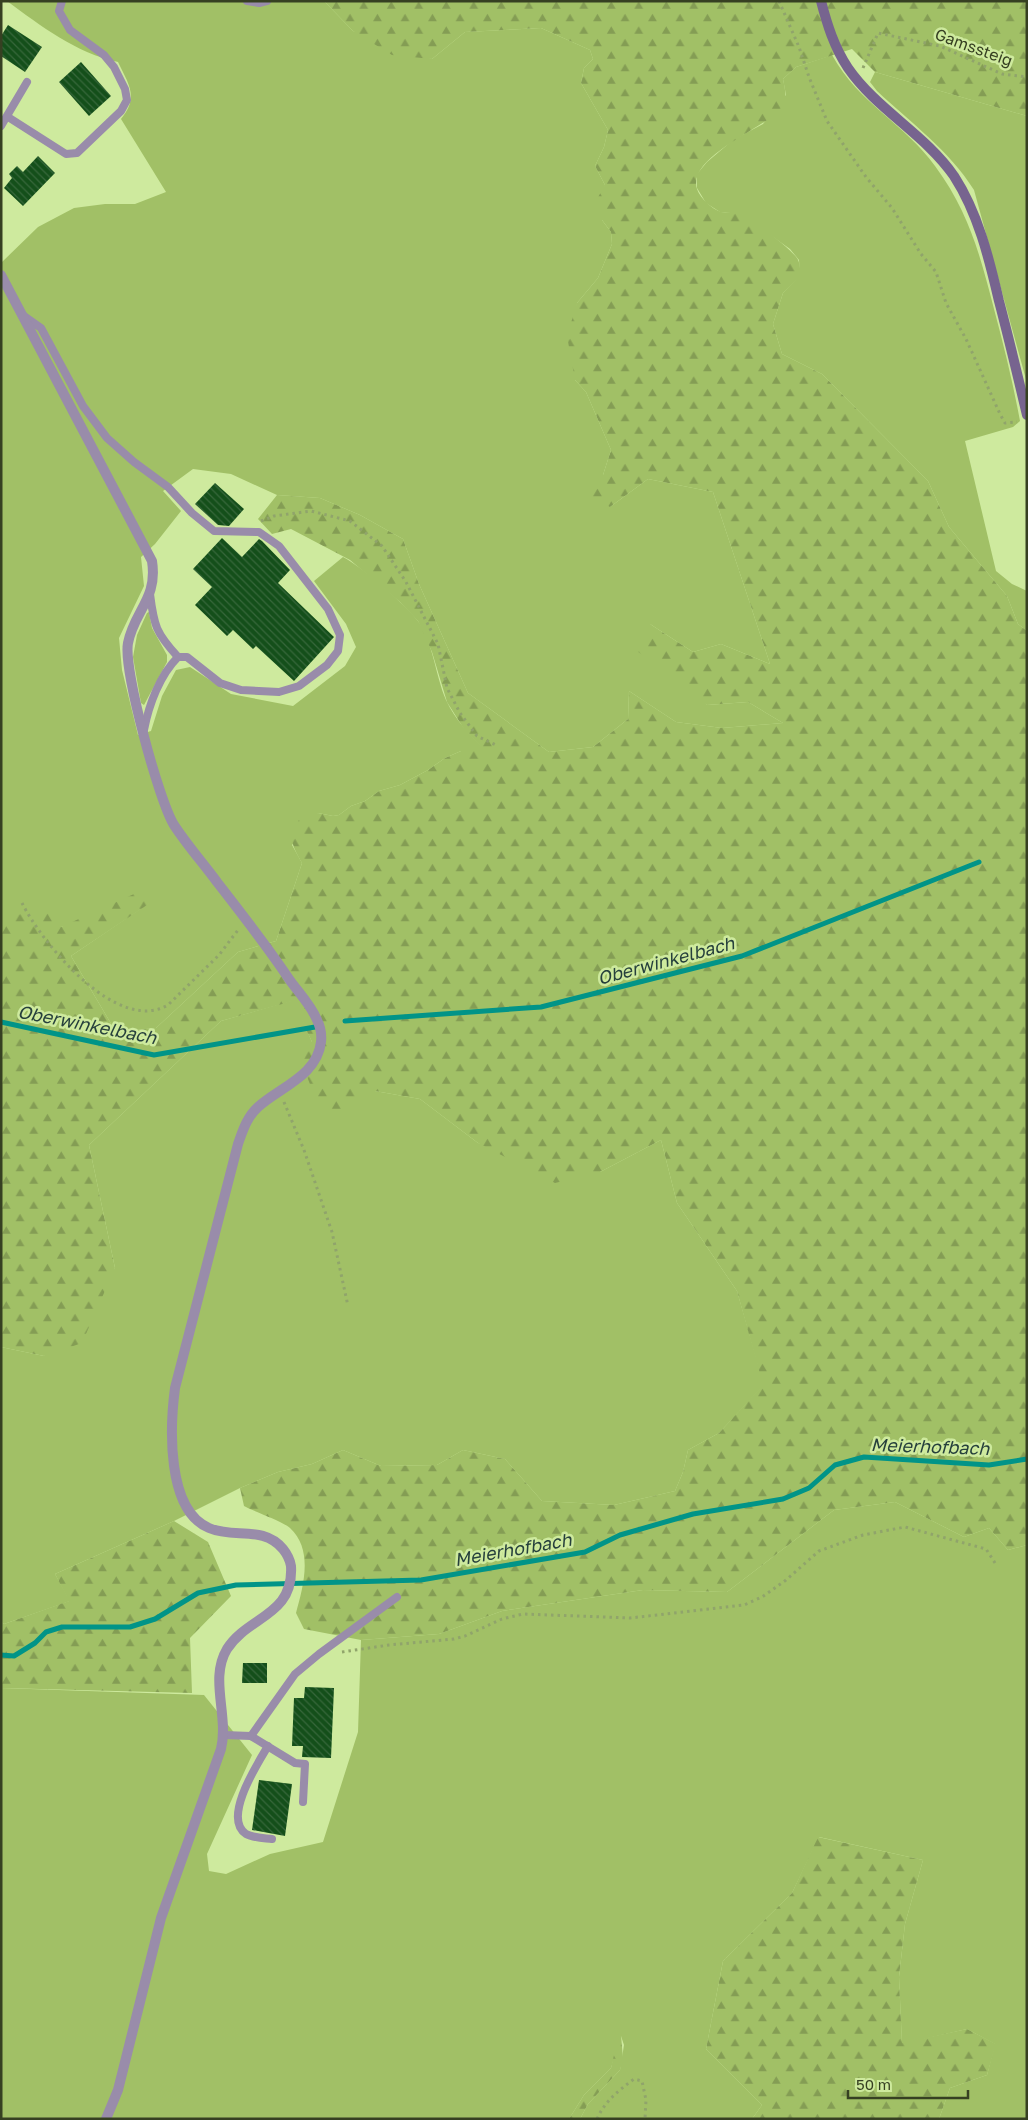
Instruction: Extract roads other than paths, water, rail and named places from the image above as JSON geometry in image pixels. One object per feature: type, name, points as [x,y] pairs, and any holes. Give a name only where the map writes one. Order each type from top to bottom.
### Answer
[{"type":"main road","points":[[821,1],[838,50],[861,84],[933,151],[955,178],[965,197],[975,219],[992,274],[1023,419]]},
{"type":"street","points":[[1,275],[148,552],[154,574],[150,594],[130,634],[127,650],[144,730],[162,796],[174,823],[312,1011],[321,1030],[322,1040],[315,1060],[308,1070],[252,1114],[245,1126],[238,1144],[222,1212],[180,1365],[172,1406],[172,1440],[180,1491],[191,1513],[208,1528],[256,1533],[270,1538],[279,1544],[287,1554],[291,1574],[286,1596],[280,1605],[235,1639],[221,1660],[219,1677],[224,1735],[161,1918],[118,2090],[106,2119]]},
{"type":"lane","points":[[8,116],[66,154],[77,153],[120,111],[127,100],[125,89],[109,61],[104,55],[70,30],[59,11],[62,1]]},
{"type":"lane","points":[[247,1],[259,3],[267,1]]},
{"type":"lane","points":[[1,126],[27,82]]},
{"type":"lane","points":[[22,315],[41,328],[83,406],[107,438],[134,462],[168,487],[192,513],[214,531],[259,532],[279,546],[328,609],[340,635],[338,651],[327,665],[299,686],[279,692],[241,690],[220,683],[187,657],[178,657],[169,666],[148,711],[144,730]]},
{"type":"lane","points":[[150,594],[154,624],[161,637],[178,657]]},
{"type":"lane","points":[[252,1736],[295,1674],[319,1654],[397,1597]]},
{"type":"lane","points":[[224,1735],[252,1736],[295,1764],[305,1764],[303,1802]]},
{"type":"lane","points":[[268,1746],[248,1780],[237,1817],[245,1833],[272,1839]]},
{"type":"waterway","name":"Oberwinkelbach","points":[[345,1021],[541,1007],[742,956],[979,862]]},
{"type":"waterway","name":"Oberwinkelbach","points":[[1,1022],[154,1055],[315,1027]]},
{"type":"waterway","name":"Meierhofbach","points":[[1,1655],[14,1656],[35,1643],[46,1632],[62,1627],[130,1627],[155,1619],[198,1593],[236,1585],[421,1580],[585,1552],[620,1535],[693,1514],[783,1499],[809,1488],[835,1465],[864,1457],[989,1465],[1027,1459]]}]
